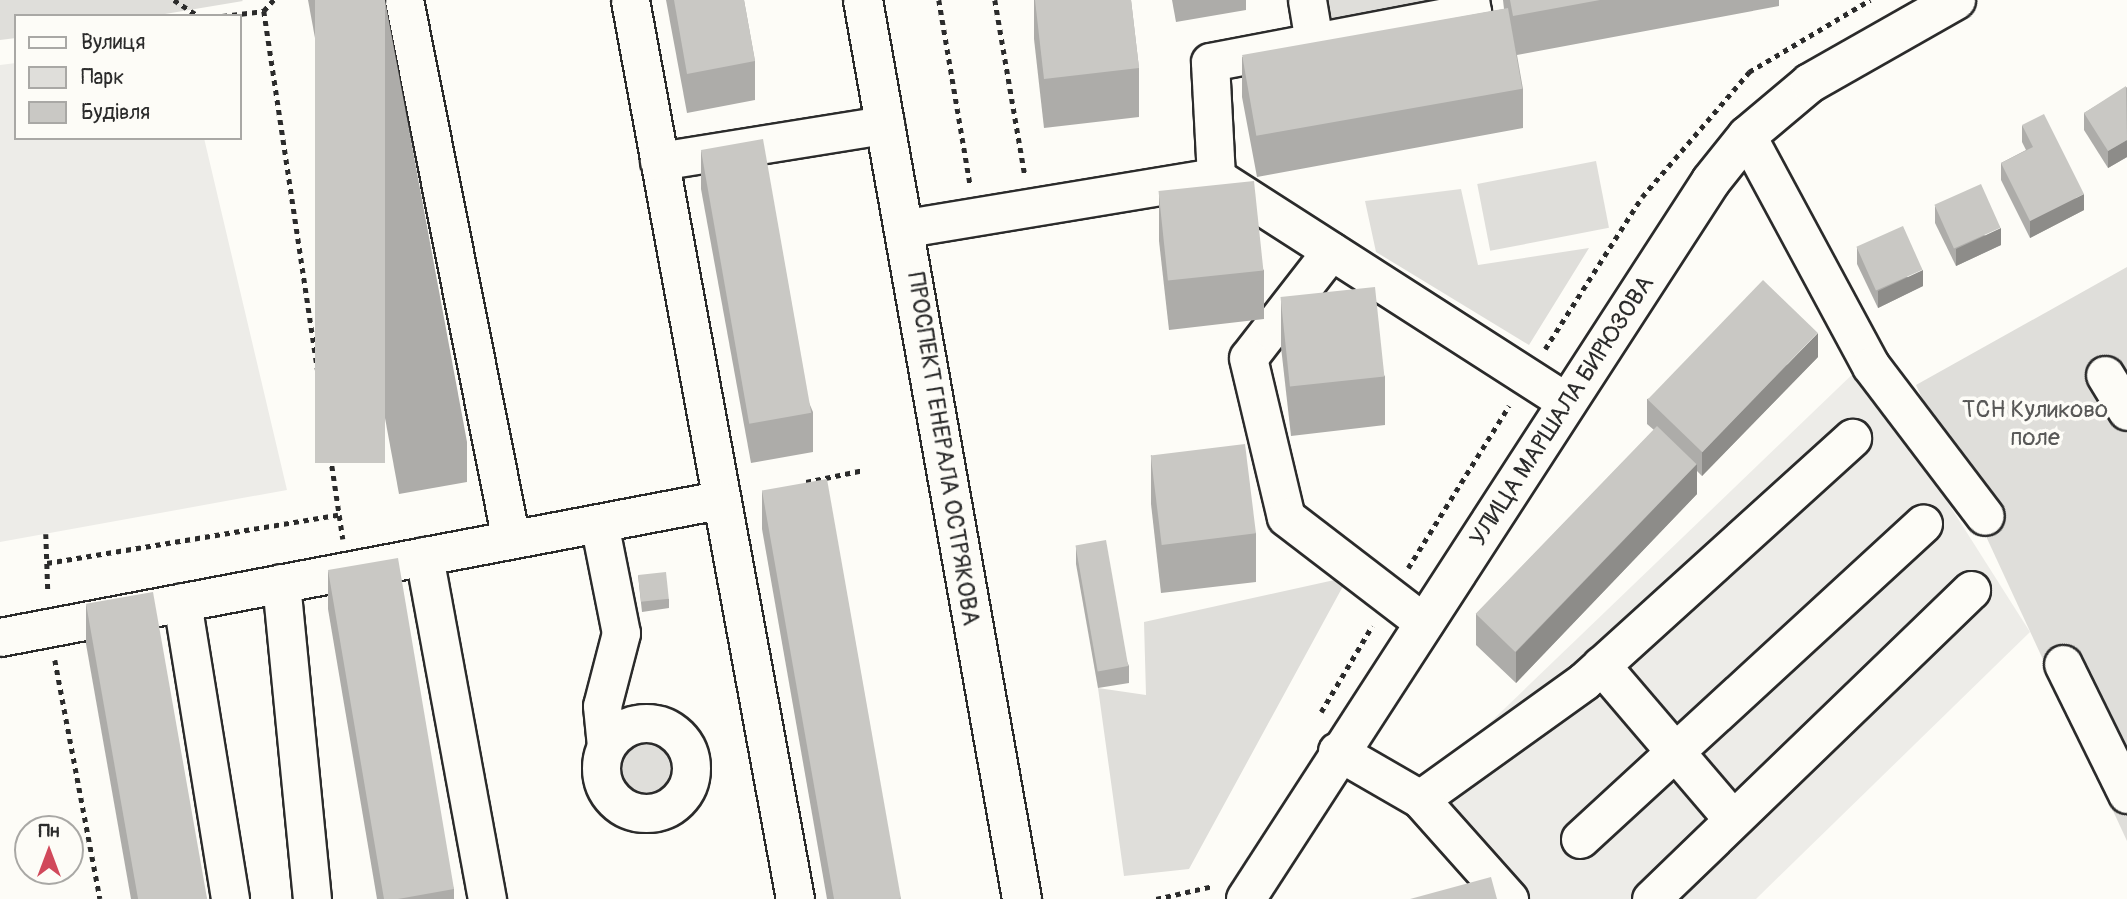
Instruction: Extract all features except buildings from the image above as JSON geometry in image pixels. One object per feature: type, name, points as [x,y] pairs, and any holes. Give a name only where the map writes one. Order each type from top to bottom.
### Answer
[{"type":"main road","name":"ПРОСПЕКТ ГЕНЕРАЛА ОСТРЯКОВА","points":[[863,0],[907,228],[1022,899]]},
{"type":"main road","name":"УЛИЦА МАРШАЛА БИРЮЗОВА","points":[[1233,887],[1337,751],[1424,623],[1567,402],[1747,136],[1810,83],[1956,0]]},
{"type":"lane","points":[[404,0],[511,540]]},
{"type":"lane","points":[[630,0],[719,500],[794,899]]},
{"type":"lane","points":[[1307,0],[1314,42]]},
{"type":"lane","points":[[1216,177],[1210,62],[1472,12],[1470,0]]},
{"type":"lane","points":[[659,161],[885,125]]},
{"type":"lane","points":[[1747,136],[1871,366],[1984,516]]},
{"type":"lane","points":[[907,228],[1216,177],[1567,402]]},
{"type":"lane","points":[[1331,251],[1248,358],[1286,517],[1424,623]]},
{"type":"lane","points":[[2105,375],[2127,411]]},
{"type":"lane","points":[[1420,799],[1601,665],[1852,438]]},
{"type":"lane","points":[[0,636],[719,500]]},
{"type":"lane","points":[[599,523],[621,633],[602,706],[606,746]]},
{"type":"lane","points":[[1580,839],[1678,755],[1923,524]]},
{"type":"lane","points":[[424,556],[487,899]]},
{"type":"lane","points":[[281,583],[312,899]]},
{"type":"lane","points":[[1651,899],[1730,816],[1971,590]]},
{"type":"lane","points":[[182,602],[230,899]]},
{"type":"lane","points":[[2063,664],[2127,794]]},
{"type":"lane","points":[[1601,665],[1730,816]]},
{"type":"lane","points":[[1337,751],[1420,799],[1509,899]]},
{"type":"path","points":[[174,0],[196,14]]},
{"type":"path","points":[[239,14],[264,11],[274,0]]},
{"type":"path","points":[[939,0],[974,215]]},
{"type":"path","points":[[995,0],[1030,206]]},
{"type":"path","points":[[1318,717],[1389,598],[1642,197],[1749,72],[1870,0]]},
{"type":"path","points":[[264,11],[338,515],[350,570]]},
{"type":"path","points":[[799,484],[864,470]]},
{"type":"path","points":[[47,563],[338,515]]},
{"type":"path","points":[[46,534],[49,627],[100,899]]},
{"type":"path","points":[[1156,899],[1214,886],[1233,887]]},
{"type":"shaded area","points":[[14,63],[14,140],[204,140],[287,490],[0,542],[0,65]]},
{"type":"shaded area","points":[[1861,366],[2030,632],[1756,899],[1522,899],[1427,783]]},
{"type":"green space","points":[[0,0],[243,1],[165,14],[14,14],[14,38],[0,40]]},
{"type":"green space","points":[[1319,0],[1436,0],[1322,20]]},
{"type":"green space","points":[[1596,161],[1609,228],[1490,251],[1477,184]]},
{"type":"green space","points":[[1461,189],[1478,265],[1589,248],[1529,345],[1376,252],[1365,201]]},
{"type":"green space","name":"ТСН Куликово поле","points":[[2127,267],[2127,841],[1916,385]]},
{"type":"green space","points":[[1348,577],[1189,869],[1124,876],[1098,688],[1146,695],[1144,622]]},
{"type":"green space","points":[[639,737],[651,737],[670,750],[675,767],[673,779],[662,792],[651,797],[639,797],[620,784],[615,773],[615,761],[628,742]]}]
